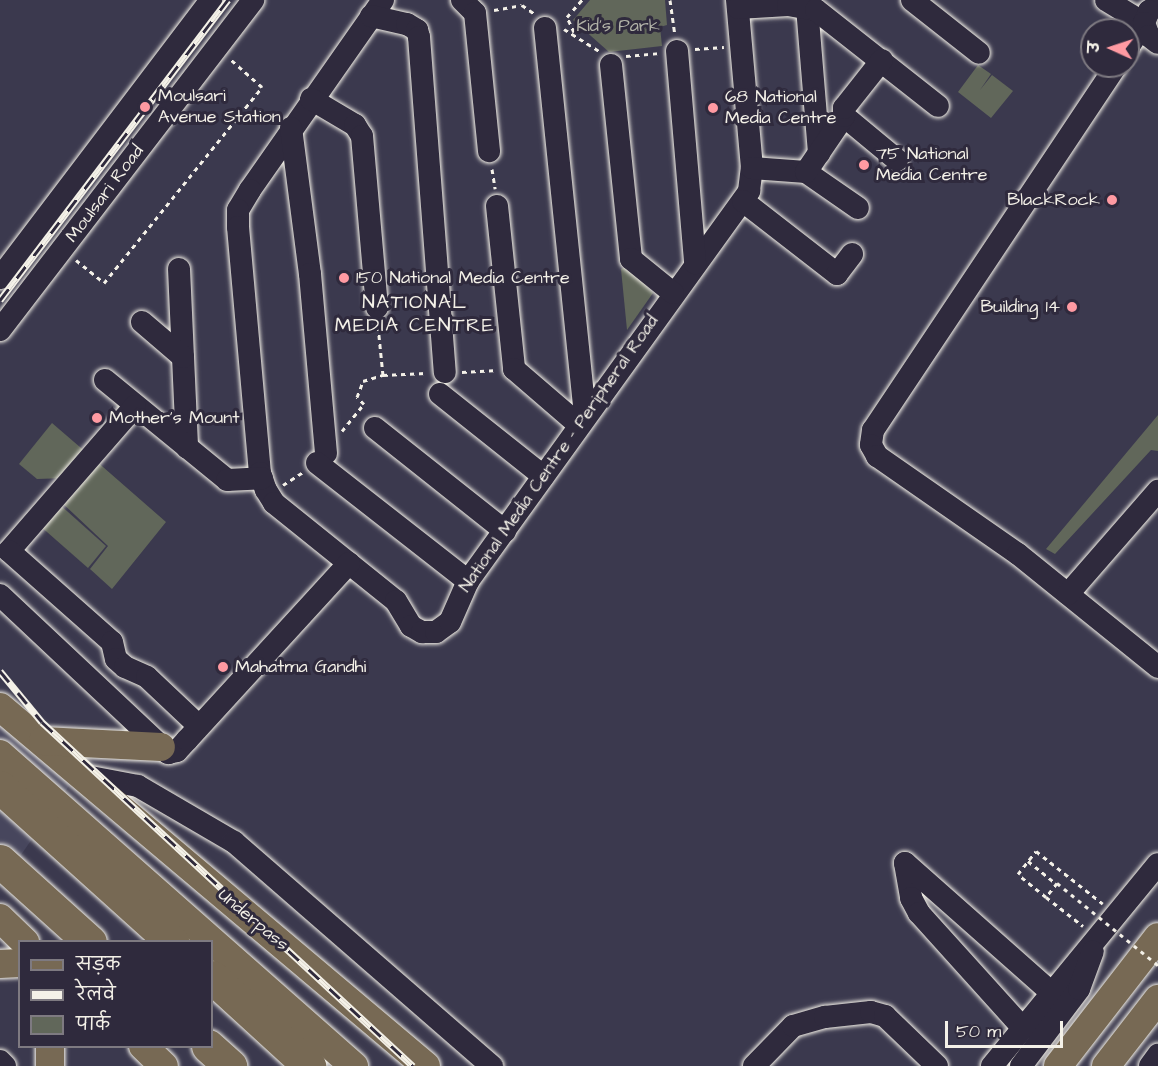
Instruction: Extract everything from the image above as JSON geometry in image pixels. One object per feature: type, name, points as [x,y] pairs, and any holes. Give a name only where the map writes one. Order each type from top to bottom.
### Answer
[{"type":"highway","points":[[0,788],[170,940]]},
{"type":"highway","points":[[0,861],[88,940]]},
{"type":"highway","points":[[213,978],[309,1066]]},
{"type":"highway","points":[[209,1048],[230,1066]]},
{"type":"main road","name":"Underpass","points":[[0,706],[426,1066]]},
{"type":"main road","points":[[43,741],[161,747]]},
{"type":"main road","points":[[0,754],[211,940]]},
{"type":"main road","points":[[0,918],[23,940]]},
{"type":"main road","points":[[1058,1066],[1158,937]]},
{"type":"main road","points":[[213,942],[354,1066]]},
{"type":"main road","points":[[0,964],[18,963]]},
{"type":"main road","points":[[1106,1066],[1158,999]]},
{"type":"main road","points":[[50,1048],[50,1066]]},
{"type":"main road","points":[[144,1048],[164,1066]]},
{"type":"street","name":"Moulsari Road","points":[[0,278],[211,0]]},
{"type":"street","name":"Moulsari Road","points":[[0,330],[253,0]]},
{"type":"street","points":[[462,0],[475,13],[489,151]]},
{"type":"street","points":[[912,0],[979,53]]},
{"type":"street","points":[[1106,0],[1144,24],[1149,36],[1158,43]]},
{"type":"street","points":[[738,4],[807,7],[832,20],[938,106]]},
{"type":"street","name":"National Media Centre - Peripheral Road","points":[[377,8],[291,128],[238,210],[262,478],[274,503],[396,601],[411,626],[422,632],[436,632],[450,622],[468,580],[673,293],[749,191],[752,168],[738,4]]},
{"type":"street","points":[[1140,30],[1149,11],[1158,4]]},
{"type":"street","points":[[807,7],[812,163],[858,208]]},
{"type":"street","points":[[377,8],[417,30],[419,36],[445,372]]},
{"type":"street","points":[[545,28],[582,421]]},
{"type":"street","points":[[677,51],[695,263]]},
{"type":"street","points":[[812,163],[844,116],[844,108],[882,60]]},
{"type":"street","points":[[612,65],[631,259],[673,293]]},
{"type":"street","points":[[1108,78],[873,430],[871,445],[877,456],[1018,554],[1158,668]]},
{"type":"street","points":[[311,99],[355,125],[362,136],[377,307]]},
{"type":"street","points":[[844,116],[897,160]]},
{"type":"street","points":[[291,128],[310,274],[321,458],[468,580]]},
{"type":"street","points":[[752,168],[812,163]]},
{"type":"street","points":[[743,201],[837,274],[852,254]]},
{"type":"street","points":[[497,206],[514,369],[582,421]]},
{"type":"street","points":[[179,269],[187,448]]},
{"type":"street","points":[[142,322],[183,357]]},
{"type":"street","points":[[105,380],[227,480],[262,478]]},
{"type":"street","points":[[440,394],[543,476]]},
{"type":"street","points":[[135,406],[9,551],[112,642],[116,659],[125,667],[147,677],[199,726]]},
{"type":"street","points":[[375,428],[505,531]]},
{"type":"street","points":[[1068,594],[1158,491]]},
{"type":"street","points":[[0,595],[168,753],[177,751],[349,563]]},
{"type":"street","points":[[80,775],[138,786],[234,842],[492,1066]]},
{"type":"street","points":[[1023,1028],[919,913],[910,898],[905,863],[1052,992]]},
{"type":"street","points":[[992,1066],[1158,864]]},
{"type":"street","points":[[1022,1066],[1079,989],[1098,939]]},
{"type":"street","points":[[754,1066],[793,1026],[825,1017],[871,1012],[885,1017],[937,1066]]},
{"type":"street","points":[[0,1061],[5,1066]]},
{"type":"path","points":[[522,5],[526,0]]},
{"type":"path","points":[[575,34],[567,17],[582,0]]},
{"type":"path","points":[[670,0],[677,51]]},
{"type":"path","points":[[63,249],[104,283],[262,87],[217,47]]},
{"type":"path","points":[[489,151],[497,206]]},
{"type":"path","points":[[377,307],[383,375]]},
{"type":"path","points":[[1098,939],[1018,874],[1028,861],[1036,851],[1117,915]]},
{"type":"path","points":[[1028,861],[1158,965]]},
{"type":"path","points":[[1047,896],[1056,884]]},
{"type":"shaded area","points":[[0,692],[43,741],[69,786],[0,885]]},
{"type":"green space","name":"Kid's Park","points":[[590,0],[665,0],[667,25],[660,27],[662,46],[609,52],[573,20]]},
{"type":"green space","points":[[978,65],[991,74],[980,90],[992,75],[1013,91],[991,118],[958,92]]},
{"type":"green space","points":[[628,266],[653,293],[627,330],[621,269]]},
{"type":"green space","points":[[1158,415],[1158,451],[1151,450],[1055,554],[1046,549]]},
{"type":"green space","points":[[52,423],[88,454],[66,478],[37,479],[19,464]]},
{"type":"green space","points":[[95,460],[166,522],[112,589],[90,569],[108,546],[59,500]]},
{"type":"green space","points":[[58,503],[106,546],[88,568],[39,525]]},
{"type":"railway","points":[[0,300],[228,0]]},
{"type":"railway","points":[[0,671],[42,722],[413,1066]]},
{"type":"place","name":"Moulsari Avenue Station","points":[[145,107]]},
{"type":"place","name":"68 National Media Centre","points":[[713,108]]},
{"type":"place","name":"75 National Media Centre","points":[[864,165]]},
{"type":"place","name":"BlackRock","points":[[1112,200]]},
{"type":"place","name":"150 National Media Centre","points":[[344,278]]},
{"type":"place","name":"Building 14","points":[[1072,307]]},
{"type":"place","name":"Mother's Mount","points":[[97,418]]},
{"type":"place","name":"Mahatma Gandhi","points":[[223,667]]},
{"type":"district","name":"NATIONAL MEDIA CENTRE","points":[[415,314]]}]
